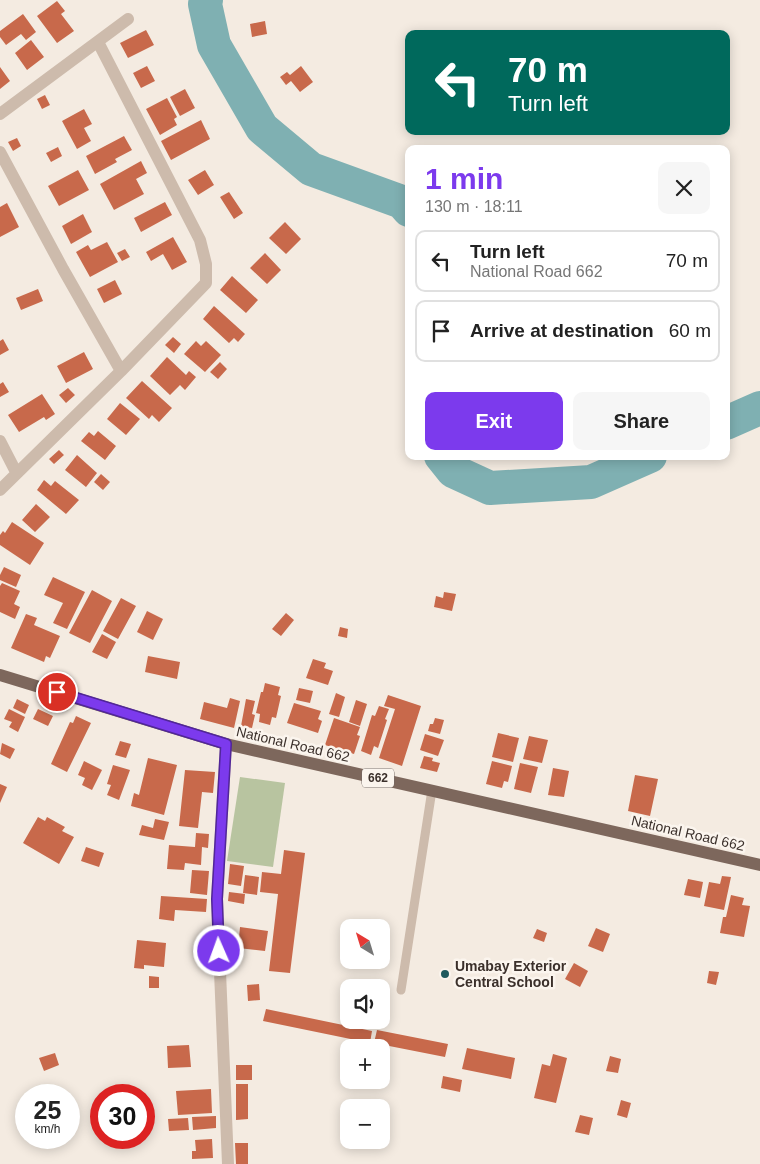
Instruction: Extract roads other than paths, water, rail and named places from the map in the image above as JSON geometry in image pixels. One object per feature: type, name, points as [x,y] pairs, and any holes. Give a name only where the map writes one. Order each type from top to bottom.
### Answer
[{"type":"main road","name":"National Road 662","points":[[0,675],[226,744],[760,865]]},
{"type":"street","points":[[0,114],[128,19]]},
{"type":"street","points":[[0,490],[206,283],[206,264],[200,240],[98,42]]},
{"type":"street","points":[[0,152],[120,371]]},
{"type":"street","points":[[0,441],[16,472]]},
{"type":"street","points":[[226,744],[217,899],[228,1164]]},
{"type":"lane","points":[[400,990],[432,790]]},
{"type":"waterway","points":[[206,0],[205,4],[214,45],[262,128],[311,169],[402,202],[405,205]]},
{"type":"waterway","points":[[730,421],[760,408]]},
{"type":"waterway","points":[[444,460],[453,471],[490,488],[591,482],[641,460]]},
{"type":"place","name":"Umabay Exterior Central School","points":[[445,974]]}]
